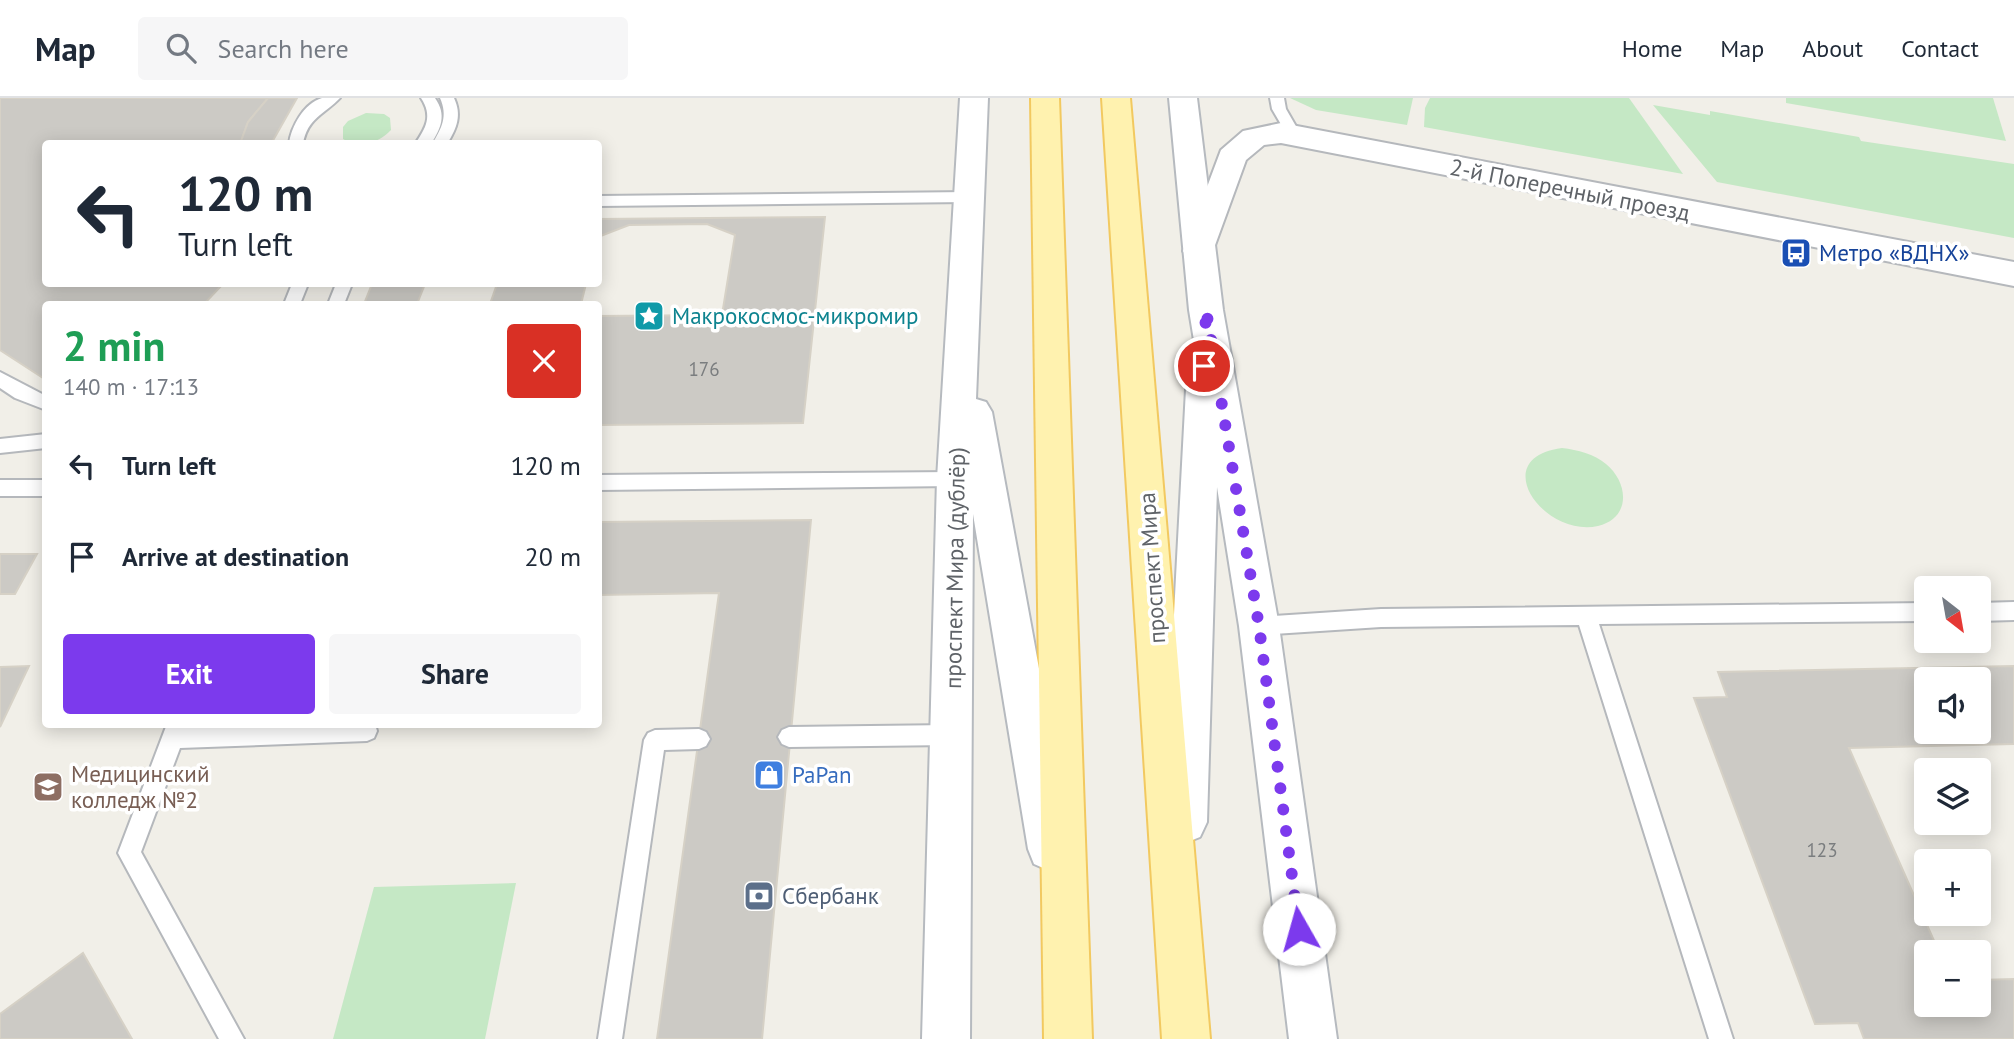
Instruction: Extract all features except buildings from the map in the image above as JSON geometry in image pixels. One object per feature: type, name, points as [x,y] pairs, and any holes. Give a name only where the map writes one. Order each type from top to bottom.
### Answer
[{"type":"main road","name":"проспект Мира (дублёр)","points":[[946,1039],[955,480],[974,98]]},
{"type":"main road","points":[[1045,98],[1068,1039]]},
{"type":"main road","name":"проспект Мира","points":[[1116,98],[1186,1039]]},
{"type":"main road","points":[[1183,98],[1206,310],[1259,626],[1313,1039]]},
{"type":"main road","name":"2-й Поперечный проезд","points":[[1199,251],[1232,156],[1242,144],[1259,134],[1294,135],[2014,274]]},
{"type":"main road","points":[[1180,947],[1206,310]]},
{"type":"main road","points":[[961,341],[1068,954]]},
{"type":"lane","points":[[284,140],[294,117],[317,98]]},
{"type":"lane","points":[[297,140],[301,125],[308,116],[333,98]]},
{"type":"lane","points":[[425,140],[434,128],[436,119],[436,110],[428,98]]},
{"type":"lane","points":[[442,140],[451,125],[453,112],[447,98]]},
{"type":"lane","points":[[1277,98],[1279,109],[1294,135]]},
{"type":"lane","points":[[602,201],[969,197]]},
{"type":"lane","points":[[0,379],[21,393],[42,401]]},
{"type":"lane","points":[[0,446],[42,441]]},
{"type":"lane","points":[[602,483],[955,480]]},
{"type":"lane","points":[[0,488],[42,488]]},
{"type":"lane","points":[[1992,612],[2014,611]]},
{"type":"lane","points":[[1259,626],[1364,618],[1914,612]]},
{"type":"lane","points":[[1586,615],[1721,1039]]},
{"type":"lane","points":[[232,1039],[129,853],[175,731],[367,731]]},
{"type":"lane","points":[[789,737],[951,735]]},
{"type":"lane","points":[[610,1039],[655,740],[699,739]]},
{"type":"green space","points":[[1290,98],[1413,98],[1407,125],[1316,110]]},
{"type":"green space","points":[[1430,98],[1629,98],[1683,174],[1424,127],[1425,108]]},
{"type":"green space","points":[[1786,98],[1993,98],[2006,141],[1786,103]]},
{"type":"green space","points":[[1653,105],[1710,115],[1710,111],[1859,137],[1861,141],[2014,164],[2014,238],[1717,182]]},
{"type":"green space","points":[[366,113],[384,114],[390,118],[391,130],[376,140],[345,140],[343,127],[348,121]]},
{"type":"green space","points":[[1562,448],[1591,455],[1614,472],[1623,499],[1621,508],[1609,522],[1598,526],[1578,527],[1559,520],[1543,509],[1531,495],[1526,480],[1528,466],[1540,455]]},
{"type":"green space","points":[[516,883],[485,1039],[333,1039],[374,887]]},
{"type":"place","name":"Метро «ВДНХ»","points":[[1796,253]]},
{"type":"place","name":"Макрокосмос-микромир","points":[[649,316]]},
{"type":"place","name":"PaPan","points":[[769,775]]},
{"type":"place","name":"Медицинский колледж №2","points":[[48,787]]},
{"type":"place","name":"Сбербанк","points":[[759,896]]},
{"type":"route","points":[[1204,366],[1206,310],[1259,626],[1299,929]]}]
